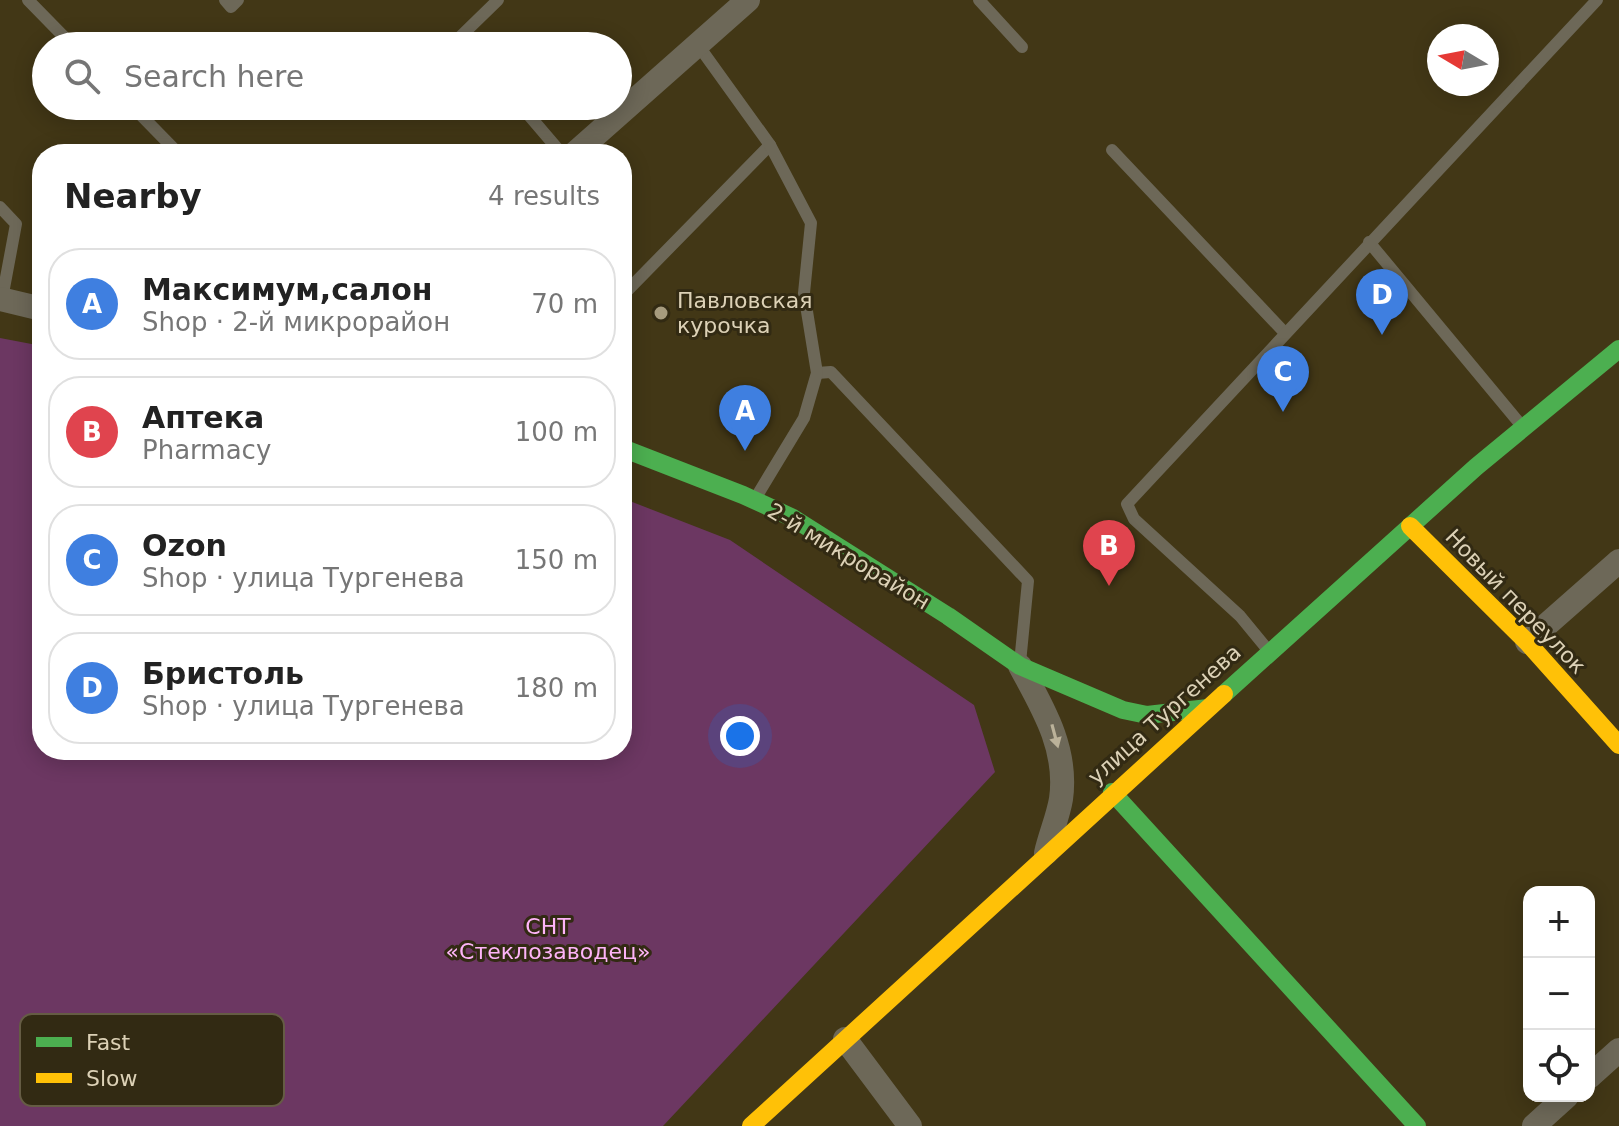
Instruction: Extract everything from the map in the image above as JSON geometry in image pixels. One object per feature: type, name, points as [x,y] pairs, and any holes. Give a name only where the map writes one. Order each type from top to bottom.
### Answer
[{"type":"street","points":[[632,103],[748,0]]},
{"type":"street","points":[[585,144],[613,120]]},
{"type":"street","points":[[1,299],[32,307]]},
{"type":"street","name":"улица Тургенева","points":[[751,1126],[1112,792],[1410,526],[1619,349]]},
{"type":"street","name":"2-й микрорайон","points":[[632,452],[793,518],[948,616],[1020,666],[1123,710],[1147,715],[1208,708]]},
{"type":"street","name":"Новый переулок","points":[[1410,526],[1527,642],[1619,745]]},
{"type":"street","points":[[1527,642],[1619,561]]},
{"type":"street","points":[[1020,666],[1052,725],[1061,760],[1061,799],[1046,853]]},
{"type":"street","points":[[1112,792],[1417,1126]]},
{"type":"street","points":[[845,1039],[910,1126]]},
{"type":"street","points":[[1595,1072],[1619,1050]]},
{"type":"street","points":[[1534,1126],[1560,1102]]},
{"type":"lane","points":[[28,0],[59,32]]},
{"type":"lane","points":[[225,0],[231,7],[238,0]]},
{"type":"lane","points":[[465,32],[498,0]]},
{"type":"lane","points":[[979,0],[1022,47]]},
{"type":"lane","points":[[1270,652],[1240,616],[1134,519],[1127,504],[1597,0]]},
{"type":"lane","points":[[698,45],[770,145],[811,223],[804,293],[817,373],[804,418],[754,500]]},
{"type":"lane","points":[[146,120],[169,144]]},
{"type":"lane","points":[[533,120],[553,144]]},
{"type":"lane","points":[[632,286],[770,145]]},
{"type":"lane","points":[[1112,150],[1285,333]]},
{"type":"lane","points":[[0,207],[16,224],[1,299]]},
{"type":"lane","points":[[1369,242],[1523,428]]},
{"type":"lane","points":[[817,373],[831,372],[1028,581],[1020,666]]},
{"type":"green space","name":"СНТ «Стеклозаводец»","points":[[0,338],[32,344],[32,760],[632,760],[632,502],[730,540],[974,705],[995,772],[663,1126],[0,1126]]},
{"type":"traffic: fast","points":[[1224,694],[1476,467],[1619,349]]},
{"type":"traffic: fast","points":[[632,452],[793,518],[948,616],[1020,666],[1123,710],[1147,715],[1208,708]]},
{"type":"traffic: fast","points":[[1112,792],[1417,1126]]},
{"type":"traffic: slow","points":[[1410,526],[1527,642],[1619,745]]},
{"type":"traffic: slow","points":[[751,1126],[1224,694]]},
{"type":"place","name":"Павловская курочка","points":[[661,313]]},
{"type":"place","name":"Бристоль","points":[[1382,335]]},
{"type":"place","name":"Ozon","points":[[1283,412]]},
{"type":"place","name":"Максимум,салон","points":[[745,451]]},
{"type":"place","name":"Аптека","points":[[1109,586]]}]
